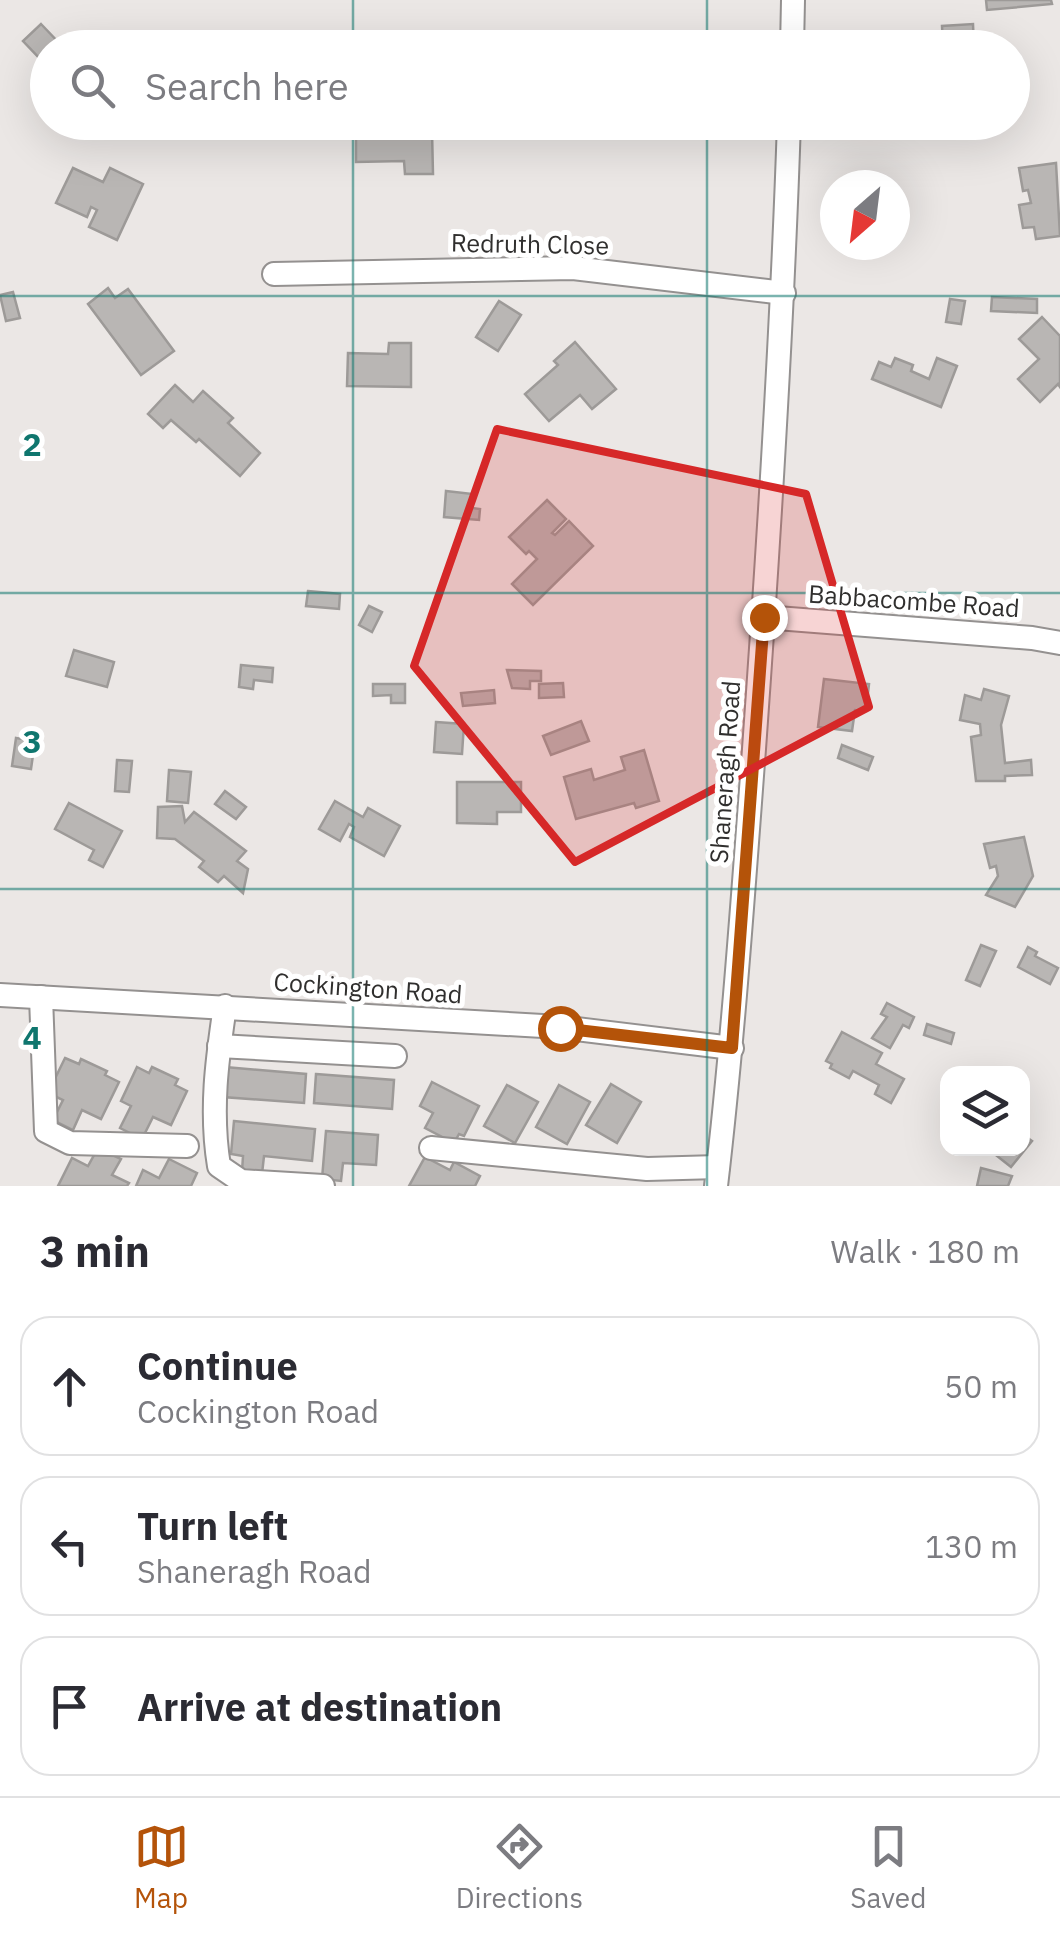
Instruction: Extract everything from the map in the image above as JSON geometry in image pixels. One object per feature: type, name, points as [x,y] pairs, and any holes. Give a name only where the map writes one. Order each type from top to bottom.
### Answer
[{"type":"street","points":[[792,30],[793,0]]},
{"type":"street","name":"Shaneragh Road","points":[[717,1177],[732,1048],[764,617],[784,293],[788,140]]},
{"type":"street","name":"Redruth Close","points":[[274,274],[573,268],[784,293]]},
{"type":"street","name":"Babbacombe Road","points":[[764,617],[1060,642]]},
{"type":"street","name":"Cockington Road","points":[[0,995],[560,1028],[732,1048]]},
{"type":"street","points":[[41,997],[46,1132],[70,1143],[187,1146]]},
{"type":"street","points":[[225,1006],[213,1088],[219,1166],[241,1181],[323,1186]]},
{"type":"street","points":[[219,1046],[396,1056]]},
{"type":"street","points":[[430,1148],[717,1177]]},
{"type":"highlighted area","points":[[497,429],[806,494],[869,707],[575,862],[414,666]]},
{"type":"building","points":[[986,0],[1051,0],[1052,4],[987,10]]},
{"type":"building","points":[[973,24],[973,30],[942,30],[942,26]]},
{"type":"building","points":[[356,140],[432,140],[433,174],[405,174],[404,161],[356,162]]},
{"type":"building","points":[[1056,163],[1060,236],[1036,239],[1034,227],[1023,228],[1019,205],[1031,203],[1028,190],[1023,191],[1019,168]]},
{"type":"building","points":[[73,168],[103,182],[110,168],[143,184],[117,240],[89,227],[97,210],[91,207],[87,217],[56,203]]},
{"type":"building","points":[[108,288],[115,298],[128,289],[174,351],[141,375],[88,304]]},
{"type":"building","points":[[13,292],[20,318],[6,321],[0,295]]},
{"type":"building","points":[[992,297],[1037,299],[1037,313],[991,311]]},
{"type":"building","points":[[950,299],[965,301],[961,324],[946,322]]},
{"type":"building","points":[[499,301],[521,315],[498,351],[476,337]]},
{"type":"building","points":[[1042,317],[1060,336],[1060,387],[1058,384],[1040,402],[1018,379],[1039,359],[1019,339]]},
{"type":"building","points":[[575,342],[616,389],[592,409],[580,395],[549,421],[525,394],[558,365],[554,361]]},
{"type":"building","points":[[389,343],[411,343],[411,387],[347,386],[348,353],[388,354]]},
{"type":"building","points":[[895,358],[913,365],[911,371],[929,379],[937,358],[957,366],[941,407],[872,379],[879,362],[891,367]]},
{"type":"building","points":[[175,385],[193,402],[203,391],[233,418],[228,423],[260,453],[240,476],[171,420],[163,428],[148,414]]},
{"type":"building","points":[[446,491],[473,494],[472,508],[480,509],[479,520],[444,517]]},
{"type":"building","points":[[547,500],[566,519],[552,533],[555,535],[569,521],[593,546],[533,605],[512,584],[537,559],[509,537]]},
{"type":"building","points":[[308,591],[340,594],[339,609],[306,606]]},
{"type":"building","points":[[369,606],[382,612],[372,632],[359,625]]},
{"type":"building","points":[[74,650],[114,662],[107,687],[66,676]]},
{"type":"building","points":[[241,665],[273,668],[272,682],[254,680],[253,689],[239,687]]},
{"type":"building","points":[[507,670],[541,671],[541,681],[530,681],[530,689],[512,688]]},
{"type":"building","points":[[824,679],[869,684],[866,711],[855,710],[852,731],[818,727]]},
{"type":"building","points":[[563,683],[564,697],[539,698],[539,684]]},
{"type":"building","points":[[373,684],[405,684],[405,703],[391,703],[391,695],[373,696]]},
{"type":"building","points":[[984,689],[1009,696],[1001,725],[1005,763],[1031,760],[1032,775],[1005,776],[1005,781],[976,781],[971,737],[981,735],[980,724],[960,720],[965,695],[981,700]]},
{"type":"building","points":[[494,690],[495,703],[463,706],[461,693]]},
{"type":"building","points":[[581,721],[589,741],[551,755],[543,736]]},
{"type":"building","points":[[436,722],[464,724],[462,754],[434,752]]},
{"type":"building","points":[[16,738],[35,741],[31,769],[12,766]]},
{"type":"building","points":[[842,745],[873,757],[868,770],[838,758]]},
{"type":"building","points":[[644,750],[659,801],[636,808],[634,803],[576,819],[564,777],[591,769],[594,780],[625,770],[621,757]]},
{"type":"building","points":[[117,760],[132,761],[129,792],[115,791]]},
{"type":"building","points":[[169,770],[191,772],[188,803],[167,801]]},
{"type":"building","points":[[457,782],[521,782],[521,812],[497,812],[497,824],[457,823]]},
{"type":"building","points":[[225,791],[246,807],[236,819],[215,804]]},
{"type":"building","points":[[335,801],[363,817],[368,808],[400,826],[384,856],[350,837],[354,827],[349,824],[340,841],[319,829]]},
{"type":"building","points":[[69,803],[122,831],[103,867],[89,860],[94,850],[55,829]]},
{"type":"building","points":[[182,806],[185,822],[194,812],[246,851],[237,861],[248,869],[243,893],[224,876],[218,882],[199,867],[204,861],[175,839],[157,838],[158,807]]},
{"type":"building","points":[[1024,837],[1033,876],[1015,907],[986,895],[998,876],[996,866],[990,868],[984,844]]},
{"type":"building","points":[[981,945],[996,951],[980,986],[966,980]]},
{"type":"building","points":[[1028,947],[1037,952],[1035,956],[1058,968],[1050,984],[1018,967]]},
{"type":"building","points":[[887,1003],[914,1017],[909,1028],[903,1025],[890,1048],[872,1038],[887,1017],[881,1014]]},
{"type":"building","points":[[927,1024],[954,1033],[951,1044],[924,1035]]},
{"type":"building","points":[[842,1032],[882,1053],[876,1064],[904,1079],[891,1103],[875,1094],[879,1085],[853,1071],[849,1078],[830,1068],[832,1064],[826,1061]]},
{"type":"building","points":[[65,1058],[79,1064],[81,1059],[107,1071],[105,1075],[119,1082],[101,1119],[82,1110],[73,1130],[53,1120],[63,1100],[48,1093]]},
{"type":"building","points":[[137,1067],[149,1073],[152,1067],[178,1079],[175,1085],[187,1091],[171,1125],[153,1117],[142,1139],[120,1128],[131,1106],[121,1101]]},
{"type":"building","points":[[225,1067],[306,1074],[304,1103],[223,1097]]},
{"type":"building","points":[[316,1074],[394,1080],[392,1109],[314,1103]]},
{"type":"building","points":[[432,1082],[479,1106],[464,1136],[459,1134],[454,1143],[425,1128],[433,1113],[420,1106]]},
{"type":"building","points":[[611,1084],[641,1102],[617,1143],[586,1125]]},
{"type":"building","points":[[507,1085],[538,1102],[515,1143],[484,1126]]},
{"type":"building","points":[[559,1085],[590,1102],[567,1144],[536,1127]]},
{"type":"building","points":[[234,1121],[315,1129],[312,1161],[264,1156],[262,1174],[242,1172],[243,1156],[231,1154]]},
{"type":"building","points":[[326,1131],[378,1135],[376,1165],[343,1163],[341,1181],[322,1179]]},
{"type":"building","points":[[98,1148],[121,1159],[112,1175],[129,1183],[127,1186],[58,1186],[72,1158],[88,1166]]},
{"type":"building","points":[[997,1156],[1020,1156],[1011,1167]]},
{"type":"building","points":[[425,1157],[450,1170],[454,1162],[480,1176],[475,1186],[409,1186]]},
{"type":"building","points":[[169,1159],[197,1173],[191,1186],[136,1186],[143,1170],[159,1178]]},
{"type":"building","points":[[981,1168],[1012,1176],[1008,1186],[977,1186]]},
{"type":"route","points":[[560,1028],[732,1048],[764,617]]}]
